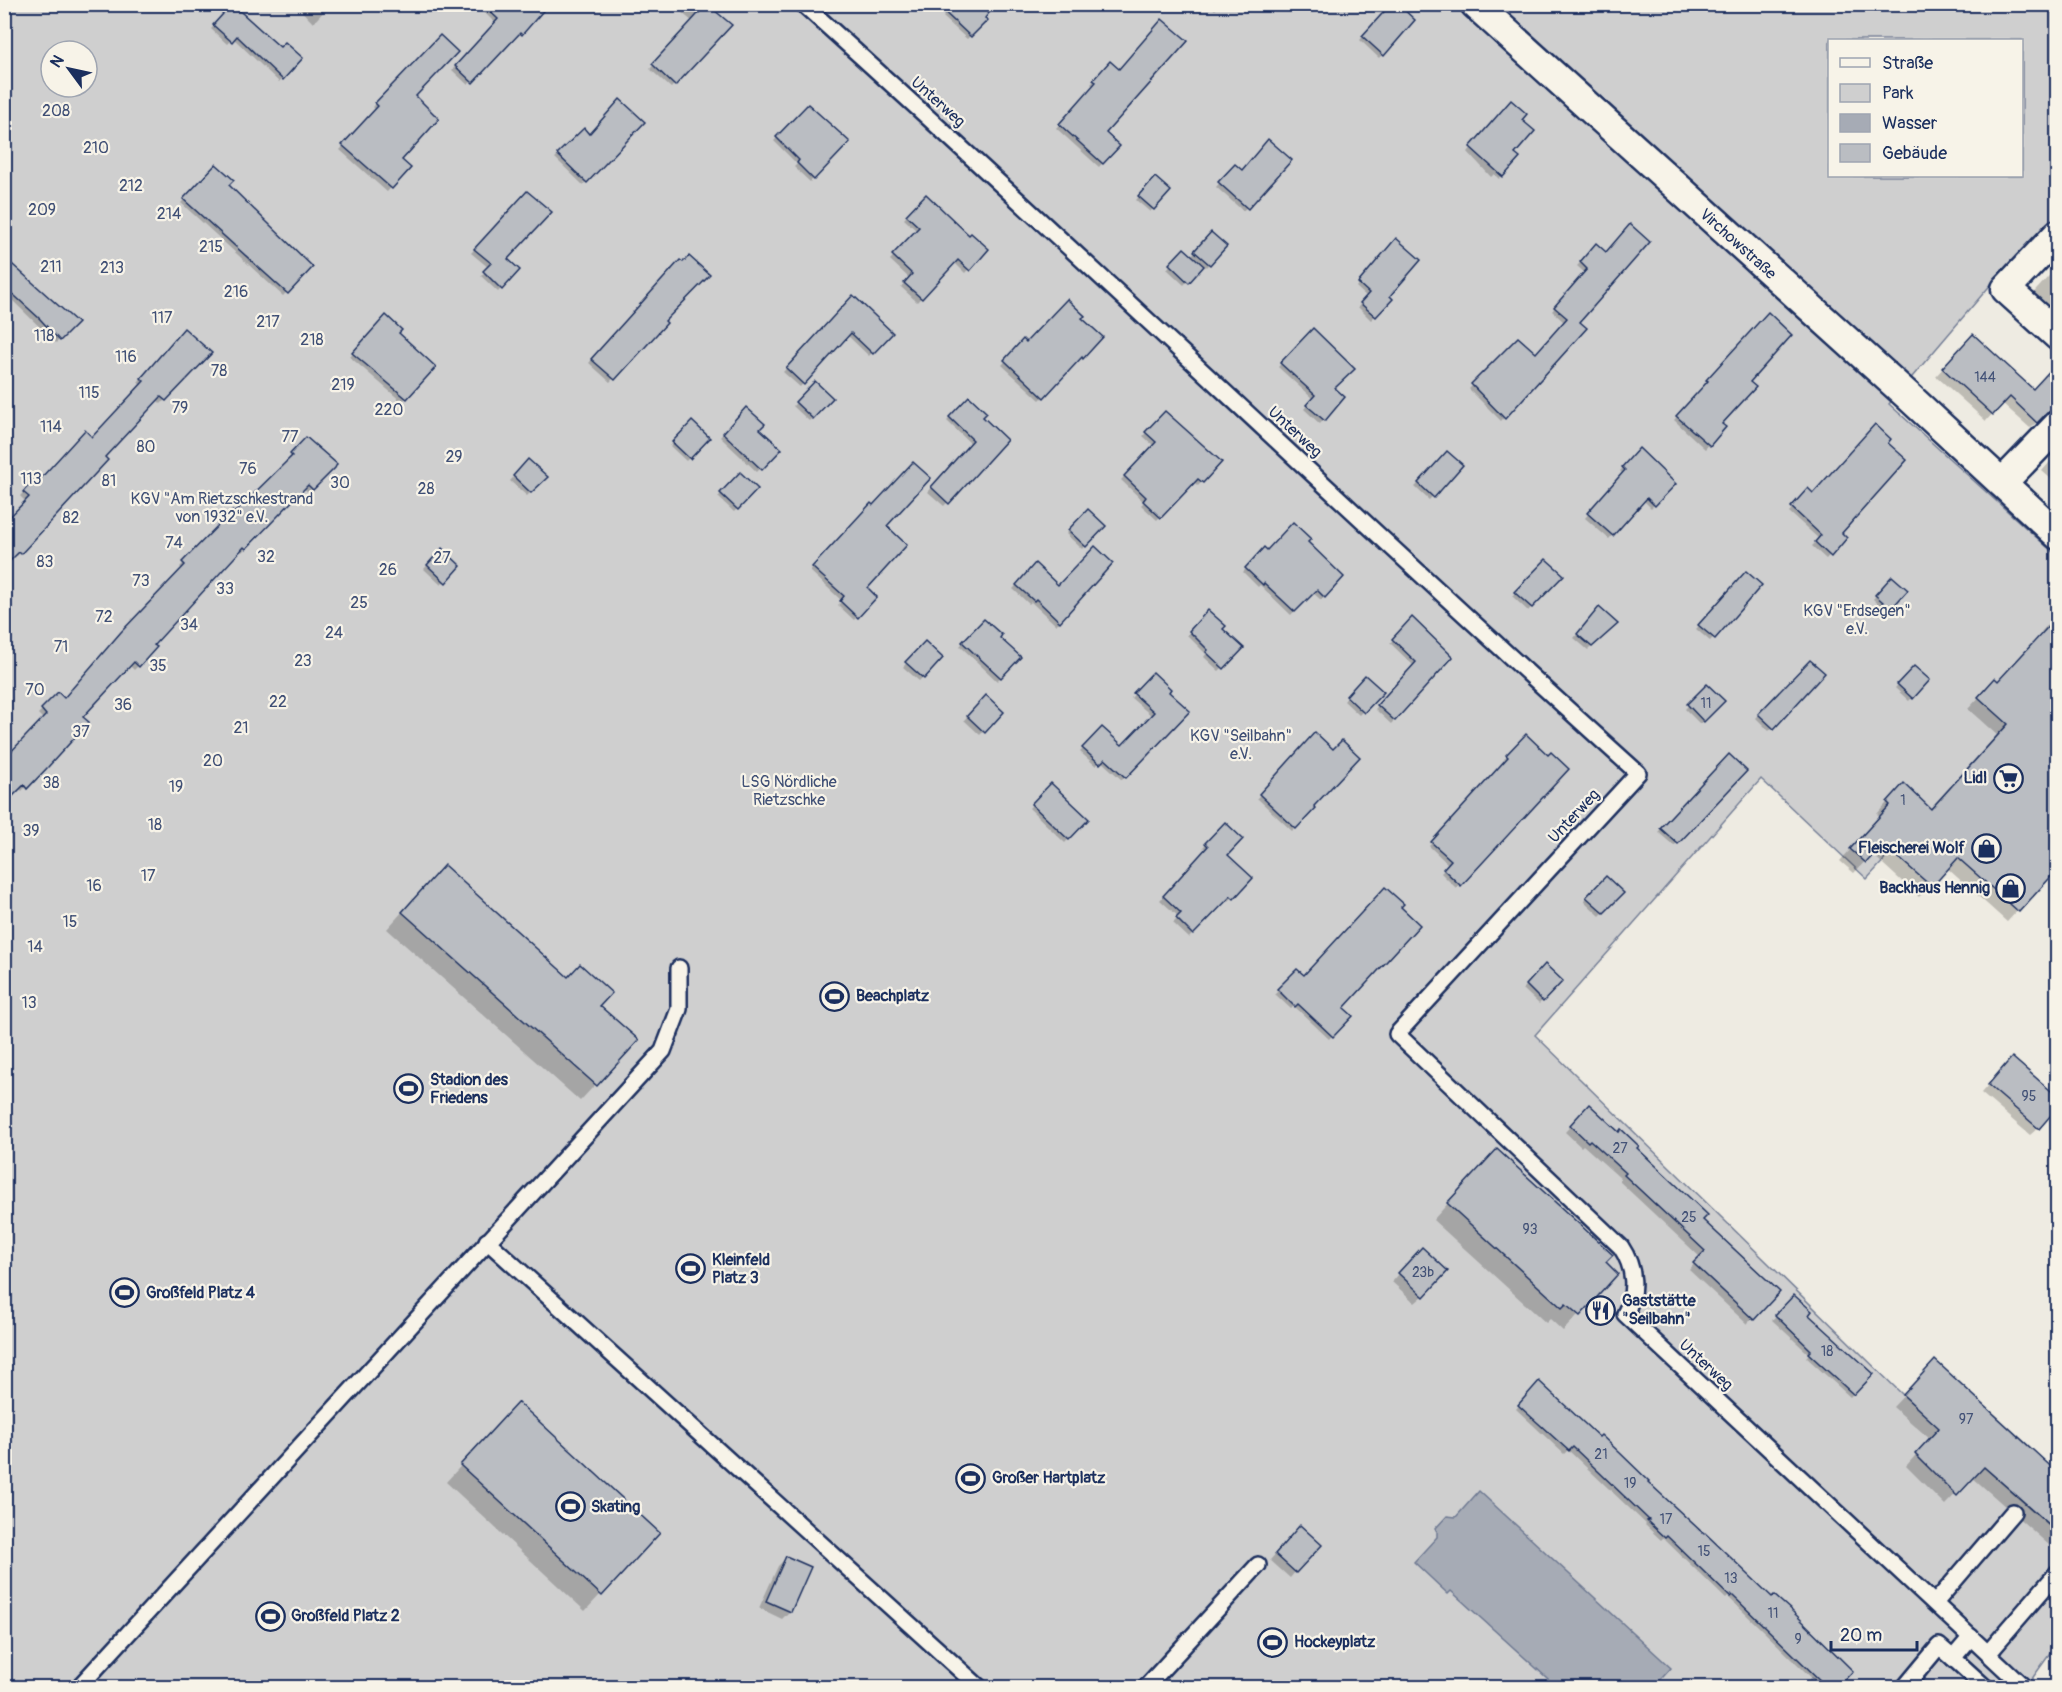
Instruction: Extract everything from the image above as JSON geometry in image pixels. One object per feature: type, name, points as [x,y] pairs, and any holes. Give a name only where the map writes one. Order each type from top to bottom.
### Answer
[{"type":"street","name":"Virchowstraße","points":[[1475,4],[1810,309],[1907,394],[2058,535]]},
{"type":"street","points":[[2058,234],[2006,289],[2058,336]]},
{"type":"street","points":[[2002,483],[2058,425]]},
{"type":"lane","name":"Unterweg","points":[[803,4],[1638,773],[1397,1034],[1621,1246],[1631,1265],[1633,1275],[1633,1295],[1625,1314],[2025,1688]]},
{"type":"lane","points":[[78,1688],[663,1051],[679,1009],[679,968]]},
{"type":"lane","points":[[487,1241],[980,1688]]},
{"type":"lane","points":[[1935,1603],[2013,1512]]},
{"type":"lane","points":[[1145,1688],[1258,1565]]},
{"type":"lane","points":[[1988,1653],[2058,1572]]},
{"type":"lane","points":[[1953,1658],[1971,1637]]},
{"type":"lane","points":[[1904,1688],[1939,1646],[1986,1688]]},
{"type":"green space","name":"LSG Nördliche Rietzschke","points":[[5,5],[2057,5],[2057,222],[1993,282],[1889,404],[2057,556],[2057,670],[1867,879],[1761,779],[1535,1035],[1903,1395],[2057,1532],[2057,1644],[2026,1687],[1823,1688],[1812,1678],[1803,1688],[5,1687]]},
{"type":"water","points":[[1479,1491],[1671,1668],[1654,1687],[1557,1687],[1451,1591],[1448,1594],[1414,1562],[1437,1537],[1435,1529],[1447,1516],[1456,1517]]},
{"type":"building","points":[[232,4],[280,47],[285,42],[303,58],[283,80],[237,36],[232,42],[213,25]]},
{"type":"building","points":[[482,4],[549,4],[522,35],[520,33],[473,83],[455,66],[498,19]]},
{"type":"building","points":[[707,4],[732,25],[675,86],[652,64]]},
{"type":"building","points":[[936,4],[996,4],[985,18],[988,20],[971,37]]},
{"type":"building","points":[[1391,4],[1398,4],[1415,20],[1384,56],[1362,36]]},
{"type":"building","points":[[1162,19],[1188,41],[1106,133],[1120,146],[1103,164],[1059,124],[1096,82],[1093,80],[1110,61],[1119,69]]},
{"type":"building","points":[[440,35],[458,52],[416,96],[439,119],[402,160],[411,168],[392,189],[342,145],[378,106],[375,103]]},
{"type":"building","points":[[620,99],[645,122],[587,183],[557,154],[584,128],[589,134]]},
{"type":"building","points":[[1511,100],[1527,114],[1522,120],[1535,131],[1515,154],[1520,158],[1503,177],[1470,147]]},
{"type":"building","points":[[808,104],[850,142],[814,180],[797,163],[799,160],[776,137]]},
{"type":"building","points":[[1268,139],[1292,160],[1248,209],[1218,182],[1235,164],[1242,170]]},
{"type":"building","points":[[216,164],[234,180],[229,185],[313,267],[288,294],[183,199]]},
{"type":"building","points":[[1155,177],[1171,191],[1154,210],[1138,196]]},
{"type":"building","points":[[527,191],[552,212],[508,259],[520,270],[502,290],[483,271],[491,263],[474,249]]},
{"type":"building","points":[[926,194],[969,235],[971,233],[989,249],[970,271],[958,260],[922,299],[904,283],[912,274],[892,255],[919,227],[906,215]]},
{"type":"building","points":[[1630,224],[1650,242],[1580,322],[1587,328],[1505,419],[1471,384],[1518,337],[1536,353],[1567,318],[1554,307],[1587,269],[1580,262],[1596,243],[1606,252]]},
{"type":"building","points":[[1211,232],[1227,246],[1210,265],[1194,251]]},
{"type":"building","points":[[1396,238],[1421,260],[1390,296],[1393,299],[1376,317],[1360,303],[1369,293],[1358,283]]},
{"type":"building","points":[[1184,248],[1204,266],[1189,283],[1169,264]]},
{"type":"building","points":[[689,256],[710,275],[665,321],[667,323],[615,380],[591,359],[680,260],[683,262]]},
{"type":"building","points":[[4,257],[78,323],[60,341],[4,286]]},
{"type":"building","points":[[853,295],[893,333],[873,354],[851,333],[804,385],[786,368]]},
{"type":"building","points":[[1067,299],[1085,316],[1082,318],[1103,337],[1044,398],[1004,360],[1023,339],[1026,342]]},
{"type":"building","points":[[1768,312],[1792,335],[1750,382],[1756,387],[1722,424],[1726,427],[1710,446],[1676,416]]},
{"type":"building","points":[[386,315],[402,330],[399,333],[436,367],[407,399],[352,353]]},
{"type":"building","points":[[184,328],[212,353],[166,401],[161,397],[105,457],[108,460],[21,554],[19,552],[4,567],[4,523],[29,497],[23,492],[38,475],[41,478],[85,430],[92,437],[144,381],[141,378]]},
{"type":"building","points":[[1313,328],[1355,369],[1335,388],[1345,397],[1325,421],[1306,405],[1315,395],[1280,363]]},
{"type":"building","points":[[1973,334],[2033,389],[2058,362],[2058,409],[2047,413],[2037,423],[2010,397],[1993,415],[1942,368]]},
{"type":"building","points":[[815,381],[833,398],[813,419],[795,402]]},
{"type":"building","points":[[969,396],[987,413],[983,417],[1007,440],[949,504],[931,487],[973,440],[949,417]]},
{"type":"building","points":[[746,407],[765,424],[760,429],[782,449],[762,470],[723,433]]},
{"type":"building","points":[[1165,411],[1222,462],[1203,483],[1198,479],[1161,518],[1143,501],[1146,497],[1124,476],[1156,442],[1145,432]]},
{"type":"building","points":[[692,421],[710,438],[690,459],[672,442]]},
{"type":"building","points":[[1875,424],[1891,439],[1888,443],[1907,460],[1842,533],[1847,538],[1831,557],[1815,542],[1821,535],[1791,507],[1808,488],[1813,493]]},
{"type":"building","points":[[306,437],[337,464],[335,468],[313,490],[308,485],[246,549],[244,547],[154,645],[157,647],[139,667],[134,662],[83,717],[89,722],[48,767],[27,789],[24,785],[4,805],[4,759],[46,715],[41,709],[58,692],[64,698],[121,632],[185,565],[182,562],[232,511],[234,513],[292,456],[290,454]]},
{"type":"building","points":[[1639,448],[1676,484],[1655,506],[1647,498],[1613,536],[1587,513],[1625,470],[1622,467]]},
{"type":"building","points":[[1447,451],[1463,465],[1434,498],[1418,483]]},
{"type":"building","points":[[528,459],[548,477],[531,493],[513,476]]},
{"type":"building","points":[[913,462],[931,478],[887,526],[907,545],[868,588],[877,597],[858,618],[840,601],[844,596],[812,567],[871,503],[873,505]]},
{"type":"building","points":[[740,472],[758,489],[738,510],[720,493]]},
{"type":"building","points":[[1088,509],[1106,526],[1086,547],[1068,530]]},
{"type":"building","points":[[1293,522],[1311,539],[1308,542],[1344,577],[1325,598],[1317,590],[1295,612],[1245,568],[1264,547],[1267,550]]},
{"type":"building","points":[[1095,546],[1113,563],[1060,622],[1036,599],[1034,601],[1016,585],[1035,563],[1058,585]]},
{"type":"building","points":[[442,548],[461,566],[446,583],[427,565]]},
{"type":"building","points":[[1546,559],[1564,575],[1532,608],[1514,592]]},
{"type":"building","points":[[1746,571],[1762,585],[1715,639],[1698,625]]},
{"type":"building","points":[[1892,576],[1908,590],[1891,609],[1875,595]]},
{"type":"building","points":[[1599,607],[1618,624],[1592,647],[1577,634]]},
{"type":"building","points":[[1208,610],[1226,626],[1223,629],[1244,648],[1224,669],[1189,631]]},
{"type":"building","name":"Lidl","points":[[2058,616],[2058,869],[2019,912],[1958,858],[1932,887],[1883,844],[1866,863],[1850,849],[1890,805],[1887,802],[1904,783],[1931,809],[2008,724],[1978,697],[1995,678],[1998,681]]},
{"type":"building","points":[[1412,617],[1453,657],[1395,721],[1377,705],[1416,662],[1392,639]]},
{"type":"building","points":[[984,619],[1021,657],[1001,678],[962,642]]},
{"type":"building","points":[[925,641],[943,658],[924,679],[905,662]]},
{"type":"building","points":[[1810,660],[1825,673],[1774,729],[1758,714]]},
{"type":"building","points":[[1914,666],[1930,680],[1913,699],[1897,684]]},
{"type":"building","points":[[1153,672],[1171,689],[1169,692],[1190,711],[1126,778],[1105,759],[1100,764],[1082,748],[1102,727],[1122,745],[1154,712],[1133,693]]},
{"type":"building","points":[[1365,675],[1384,692],[1364,713],[1346,696]]},
{"type":"building","points":[[1707,684],[1725,701],[1704,722],[1687,704]]},
{"type":"building","points":[[986,695],[1004,712],[985,733],[967,716]]},
{"type":"building","points":[[1315,732],[1333,749],[1342,740],[1360,757],[1314,806],[1316,808],[1296,829],[1259,794]]},
{"type":"building","points":[[1526,734],[1548,755],[1551,752],[1569,769],[1461,886],[1443,869],[1451,860],[1431,842]]},
{"type":"building","points":[[1729,754],[1747,771],[1678,844],[1660,828]]},
{"type":"building","points":[[1051,783],[1089,819],[1069,840],[1031,804]]},
{"type":"building","points":[[1225,822],[1243,839],[1228,855],[1253,878],[1234,899],[1231,896],[1193,935],[1176,918],[1181,913],[1163,896],[1208,846],[1205,843]]},
{"type":"building","points":[[444,865],[568,977],[580,964],[612,993],[600,1006],[639,1040],[597,1086],[402,912]]},
{"type":"building","points":[[1606,876],[1624,893],[1604,913],[1586,897]]},
{"type":"building","points":[[1385,887],[1404,904],[1401,907],[1420,925],[1344,1008],[1353,1016],[1333,1037],[1298,1004],[1295,1007],[1277,989],[1297,969],[1304,975]]},
{"type":"building","points":[[1545,964],[1563,981],[1543,1002],[1526,985]]},
{"type":"building","points":[[2012,1057],[2058,1097],[2058,1107],[2039,1129],[1988,1085]]},
{"type":"building","points":[[1589,1104],[1619,1132],[1621,1129],[1639,1146],[1637,1148],[1708,1215],[1703,1220],[1780,1292],[1754,1320],[1693,1263],[1705,1251],[1624,1175],[1626,1173],[1570,1125]]},
{"type":"building","points":[[1497,1149],[1613,1255],[1606,1262],[1618,1274],[1580,1316],[1566,1304],[1562,1308],[1447,1203]]},
{"type":"building","points":[[1422,1247],[1448,1271],[1424,1297],[1398,1273]]},
{"type":"building","points":[[1794,1295],[1812,1311],[1809,1315],[1874,1374],[1854,1395],[1808,1353],[1811,1350],[1775,1315]]},
{"type":"building","points":[[1935,1360],[2058,1473],[2058,1532],[1984,1467],[1957,1496],[1915,1454],[1939,1428],[1903,1395]]},
{"type":"building","points":[[1539,1381],[1599,1437],[1601,1435],[1772,1597],[1774,1595],[1792,1611],[1853,1671],[1837,1688],[1828,1688],[1732,1595],[1730,1597],[1667,1536],[1665,1538],[1647,1521],[1649,1520],[1573,1447],[1569,1451],[1518,1405]]},
{"type":"building","name":"Skating","points":[[518,1402],[660,1533],[602,1596],[460,1465]]},
{"type":"building","points":[[1300,1525],[1322,1545],[1296,1573],[1275,1554]]},
{"type":"building","points":[[786,1556],[811,1567],[791,1612],[766,1601]]},
{"type":"place","name":"Lidl","points":[[2008,778]]},
{"type":"place","name":"Fleischerei Wolf","points":[[1986,848]]},
{"type":"place","name":"Backhaus Hennig","points":[[2011,888]]},
{"type":"place","name":"Beachplatz","points":[[835,996]]},
{"type":"place","name":"Stadion des Friedens","points":[[409,1089]]},
{"type":"place","name":"Kleinfeld Platz 3","points":[[691,1269]]},
{"type":"place","name":"Großfeld Platz 4","points":[[125,1293]]},
{"type":"place","name":"Gaststätte \"Seilbahn\"","points":[[1601,1310]]},
{"type":"place","name":"Großer Hartplatz","points":[[971,1478]]},
{"type":"place","name":"Skating","points":[[570,1507]]},
{"type":"place","name":"Großfeld Platz 2","points":[[270,1616]]},
{"type":"place","name":"Hockeyplatz","points":[[1273,1642]]},
{"type":"park label","name":"208","points":[[56,111]]},
{"type":"park label","name":"210","points":[[96,148]]},
{"type":"park label","name":"212","points":[[131,186]]},
{"type":"park label","name":"209","points":[[42,210]]},
{"type":"park label","name":"214","points":[[169,214]]},
{"type":"park label","name":"215","points":[[211,247]]},
{"type":"park label","name":"211","points":[[51,267]]},
{"type":"park label","name":"213","points":[[112,268]]},
{"type":"park label","name":"216","points":[[236,292]]},
{"type":"park label","name":"117","points":[[162,318]]},
{"type":"park label","name":"217","points":[[268,322]]},
{"type":"park label","name":"118","points":[[44,336]]},
{"type":"park label","name":"218","points":[[312,340]]},
{"type":"park label","name":"116","points":[[126,357]]},
{"type":"park label","name":"78","points":[[219,371]]},
{"type":"park label","name":"219","points":[[343,385]]},
{"type":"park label","name":"115","points":[[89,393]]},
{"type":"park label","name":"79","points":[[180,408]]},
{"type":"park label","name":"220","points":[[389,410]]},
{"type":"park label","name":"114","points":[[51,427]]},
{"type":"park label","name":"77","points":[[290,437]]},
{"type":"park label","name":"80","points":[[146,447]]},
{"type":"park label","name":"29","points":[[454,457]]},
{"type":"park label","name":"76","points":[[248,469]]},
{"type":"park label","name":"113","points":[[31,479]]},
{"type":"park label","name":"81","points":[[109,481]]},
{"type":"park label","name":"30","points":[[340,483]]},
{"type":"park label","name":"28","points":[[426,489]]},
{"type":"park label","name":"KGV \"Am Rietzschkestrand von 1932\" e.V.","points":[[222,508]]},
{"type":"park label","name":"82","points":[[71,518]]},
{"type":"park label","name":"74","points":[[174,543]]},
{"type":"park label","name":"32","points":[[266,557]]},
{"type":"park label","name":"27","points":[[442,558]]},
{"type":"park label","name":"83","points":[[45,562]]},
{"type":"park label","name":"26","points":[[388,570]]},
{"type":"park label","name":"73","points":[[141,581]]},
{"type":"park label","name":"33","points":[[225,589]]},
{"type":"park label","name":"25","points":[[359,603]]},
{"type":"park label","name":"72","points":[[104,617]]},
{"type":"park label","name":"KGV \"Erdsegen\" e.V.","points":[[1857,620]]},
{"type":"park label","name":"34","points":[[189,625]]},
{"type":"park label","name":"24","points":[[334,633]]},
{"type":"park label","name":"71","points":[[61,647]]},
{"type":"park label","name":"23","points":[[303,661]]},
{"type":"park label","name":"35","points":[[158,666]]},
{"type":"park label","name":"70","points":[[35,690]]},
{"type":"park label","name":"22","points":[[278,702]]},
{"type":"park label","name":"36","points":[[123,705]]},
{"type":"park label","name":"21","points":[[241,728]]},
{"type":"park label","name":"37","points":[[81,732]]},
{"type":"park label","name":"KGV \"Seilbahn\" e.V.","points":[[1241,745]]},
{"type":"park label","name":"20","points":[[213,761]]},
{"type":"park label","name":"38","points":[[51,783]]},
{"type":"park label","name":"19","points":[[176,787]]},
{"type":"park label","name":"18","points":[[155,825]]},
{"type":"park label","name":"39","points":[[31,831]]},
{"type":"park label","name":"17","points":[[148,876]]},
{"type":"park label","name":"16","points":[[94,886]]},
{"type":"park label","name":"15","points":[[70,922]]},
{"type":"park label","name":"14","points":[[35,947]]},
{"type":"park label","name":"13","points":[[29,1003]]}]
